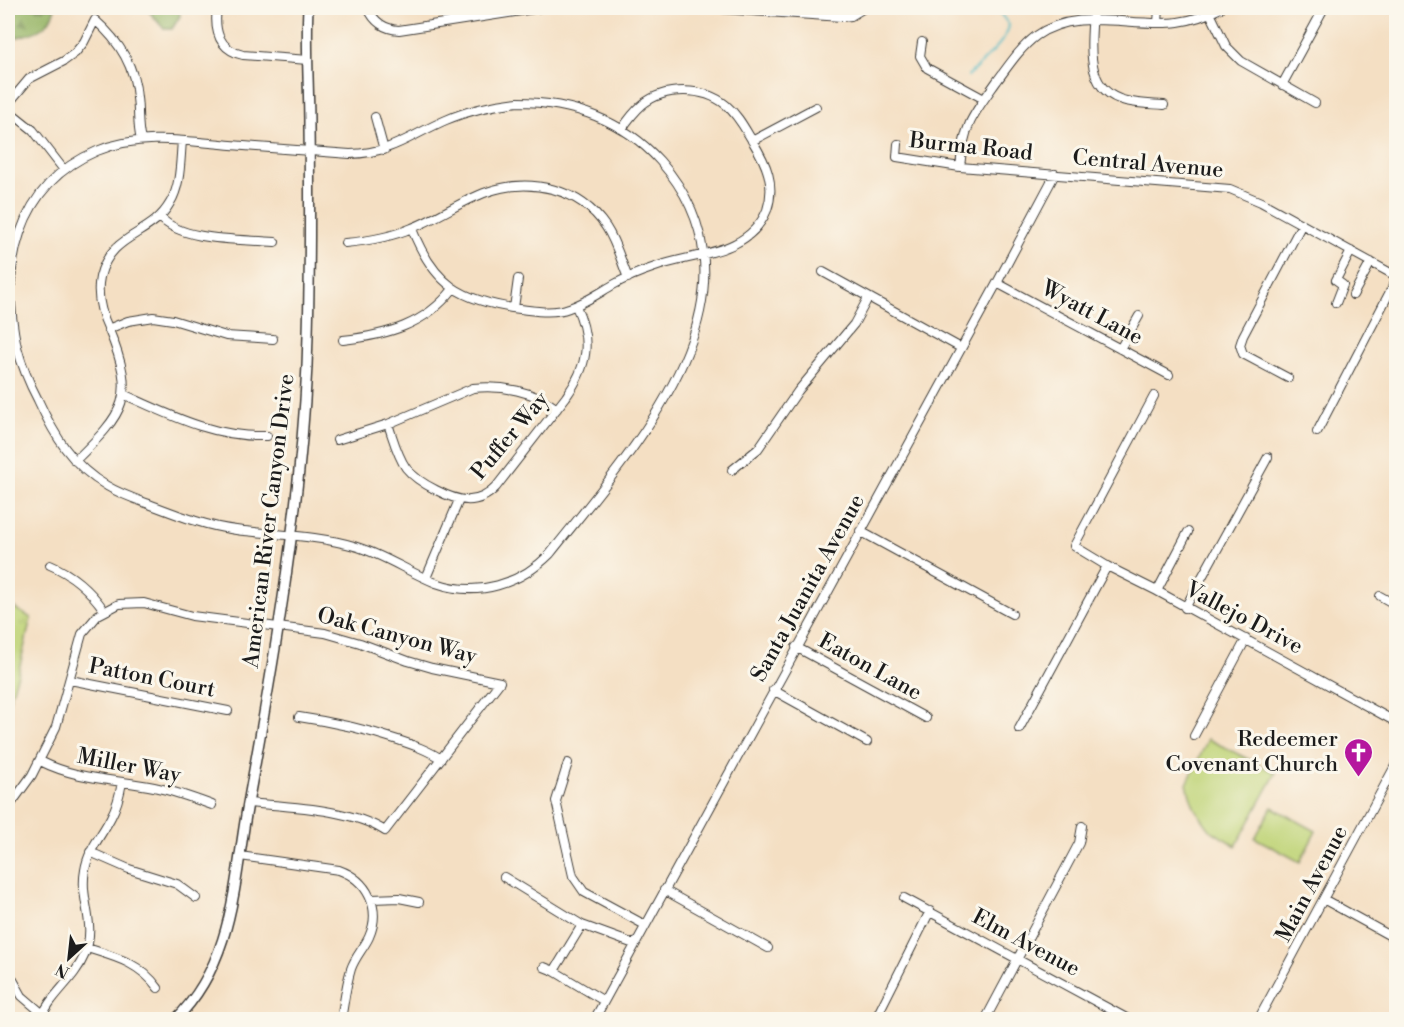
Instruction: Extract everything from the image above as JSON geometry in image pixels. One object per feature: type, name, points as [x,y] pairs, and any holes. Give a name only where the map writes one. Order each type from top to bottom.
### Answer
[{"type":"main road","name":"American River Canyon Drive","points":[[175,1020],[205,983],[218,957],[227,927],[291,537],[300,463],[310,291],[308,8]]},
{"type":"street","points":[[217,8],[215,24],[217,33],[225,46],[233,52],[243,55],[308,60]]},
{"type":"street","points":[[368,8],[380,24],[389,29],[399,30],[540,8]]},
{"type":"street","points":[[705,8],[842,17],[851,16],[864,8]]},
{"type":"street","points":[[1093,8],[1092,65],[1101,86],[1108,93],[1124,101],[1164,105]]},
{"type":"street","points":[[1158,22],[1159,8]]},
{"type":"street","points":[[960,166],[964,134],[972,115],[1018,52],[1047,29],[1064,23],[1093,20],[1158,22],[1188,20],[1221,8]]},
{"type":"street","points":[[1282,85],[1324,8]]},
{"type":"street","points":[[1210,13],[1221,38],[1233,54],[1249,67],[1315,103]]},
{"type":"street","points":[[8,104],[29,79],[75,53],[84,42],[95,20],[113,38],[131,69],[137,94],[137,122],[141,140]]},
{"type":"street","points":[[922,42],[920,56],[927,68],[984,99]]},
{"type":"street","points":[[411,229],[429,265],[453,289],[483,303],[551,312],[576,306],[627,278],[658,266],[730,246],[742,240],[756,228],[766,211],[771,192],[769,173],[739,119],[726,105],[710,96],[690,92],[669,92],[651,98],[632,114],[622,129]]},
{"type":"street","points":[[518,102],[567,106],[596,116],[622,129],[657,158],[675,182],[694,220],[703,254],[704,284],[702,308],[692,344],[640,439],[550,554],[516,580],[490,588],[458,588],[426,578],[366,550],[337,542],[215,526],[183,518],[107,486],[75,461],[50,426],[21,362],[10,314],[9,292],[9,265],[14,243],[26,215],[43,190],[64,170],[95,152],[125,142],[182,141],[309,151],[350,154],[384,150],[464,113],[499,105],[518,102]]},
{"type":"street","points":[[752,141],[816,107]]},
{"type":"street","points":[[8,110],[26,123],[64,170]]},
{"type":"street","points":[[375,117],[384,150]]},
{"type":"street","points":[[75,461],[109,427],[117,414],[123,394],[123,368],[99,301],[99,282],[104,265],[121,243],[160,218],[171,203],[177,186],[182,141]]},
{"type":"street","name":"Burma Road","points":[[898,144],[897,157],[960,166],[1055,174]]},
{"type":"street","name":"Central Avenue","points":[[1055,174],[1230,189],[1261,202],[1396,278]]},
{"type":"street","name":"Santa Juanita Avenue","points":[[594,1020],[1055,174]]},
{"type":"street","points":[[345,243],[383,237],[411,229],[492,190],[523,185],[549,188],[580,201],[602,221],[614,242],[627,278]]},
{"type":"street","points":[[160,218],[169,226],[186,234],[274,242]]},
{"type":"street","points":[[1288,378],[1243,354],[1240,345],[1302,224]]},
{"type":"street","points":[[1336,303],[1343,285],[1336,280],[1351,251]]},
{"type":"street","points":[[1353,295],[1371,262]]},
{"type":"street","points":[[823,272],[962,348]]},
{"type":"street","points":[[1317,432],[1396,278]]},
{"type":"street","points":[[514,308],[518,279]]},
{"type":"street","name":"Wyatt Lane","points":[[997,283],[1169,375]]},
{"type":"street","points":[[343,340],[381,335],[408,325],[431,312],[453,289]]},
{"type":"street","points":[[732,470],[758,449],[798,390],[854,324],[868,298]]},
{"type":"street","name":"Puffer Way","points":[[388,424],[400,456],[410,472],[424,484],[459,500],[479,499],[492,491],[557,409],[575,382],[585,353],[586,334],[576,306]]},
{"type":"street","points":[[1120,349],[1139,316]]},
{"type":"street","points":[[108,329],[128,321],[153,317],[173,320],[226,336],[273,339]]},
{"type":"street","points":[[337,440],[388,424],[461,392],[480,387],[535,395],[557,409]]},
{"type":"street","points":[[123,394],[204,429],[237,436],[267,436]]},
{"type":"street","name":"Vallejo Drive","points":[[1154,396],[1074,546],[1396,722]]},
{"type":"street","points":[[1185,608],[1268,457]]},
{"type":"street","points":[[426,578],[459,500]]},
{"type":"street","points":[[860,531],[1012,614]]},
{"type":"street","points":[[1157,591],[1188,532]]},
{"type":"street","points":[[50,565],[80,582],[104,610]]},
{"type":"street","points":[[1019,729],[1107,566]]},
{"type":"street","points":[[1380,596],[1396,605]]},
{"type":"street","points":[[8,808],[40,761],[56,727],[82,634],[104,610],[125,603],[138,602],[192,616],[278,626]]},
{"type":"street","name":"Oak Canyon Way","points":[[248,803],[306,809],[351,817],[367,821],[385,831],[500,682],[416,664],[343,637],[278,626]]},
{"type":"street","points":[[1194,736],[1246,639]]},
{"type":"street","name":"Eaton Lane","points":[[796,647],[926,718]]},
{"type":"street","name":"Patton Court","points":[[70,681],[228,711]]},
{"type":"street","points":[[773,690],[867,742]]},
{"type":"street","points":[[299,717],[331,721],[370,731],[424,749],[441,759]]},
{"type":"street","name":"Miller Way","points":[[40,761],[67,773],[178,793],[212,805]]},
{"type":"street","points":[[568,763],[556,801],[573,876],[584,892],[645,925]]},
{"type":"street","name":"Main Avenue","points":[[1258,1020],[1396,764]]},
{"type":"street","points":[[41,1017],[46,1005],[76,969],[87,948],[90,924],[83,882],[86,862],[115,809],[122,782]]},
{"type":"street","points":[[985,1020],[1079,843],[1082,826]]},
{"type":"street","points":[[90,852],[129,869],[167,879],[186,889],[196,898]]},
{"type":"street","points":[[240,856],[339,870],[360,883],[372,899],[372,927],[351,970],[341,1020]]},
{"type":"street","points":[[504,877],[582,925],[634,944]]},
{"type":"street","points":[[664,890],[768,948]]},
{"type":"street","points":[[372,899],[399,898],[419,902]]},
{"type":"street","name":"Elm Avenue","points":[[904,898],[1130,1020]]},
{"type":"street","points":[[1324,900],[1396,939]]},
{"type":"street","points":[[875,1020],[930,911]]},
{"type":"street","points":[[554,971],[582,925]]},
{"type":"street","points":[[87,948],[128,961],[145,972],[158,987]]},
{"type":"street","points":[[544,968],[554,971],[604,1001]]},
{"type":"street","points":[[8,971],[22,996],[41,1017],[50,1020]]},
{"type":"green space","points":[[8,8],[55,8],[52,17],[43,28],[8,40]]},
{"type":"green space","points":[[146,8],[179,8],[180,16],[172,29],[164,29]]},
{"type":"green space","points":[[8,604],[31,618],[18,674],[8,704]]},
{"type":"green space","points":[[1208,739],[1276,773],[1236,846],[1210,830],[1195,809],[1190,796],[1187,784]]},
{"type":"green space","points":[[1272,807],[1316,831],[1300,862],[1255,838]]},
{"type":"waterway","points":[[968,76],[993,52],[1007,31],[1009,25],[996,8]]},
{"type":"place","name":"Redeemer Covenant Church","points":[[1359,778]]}]
